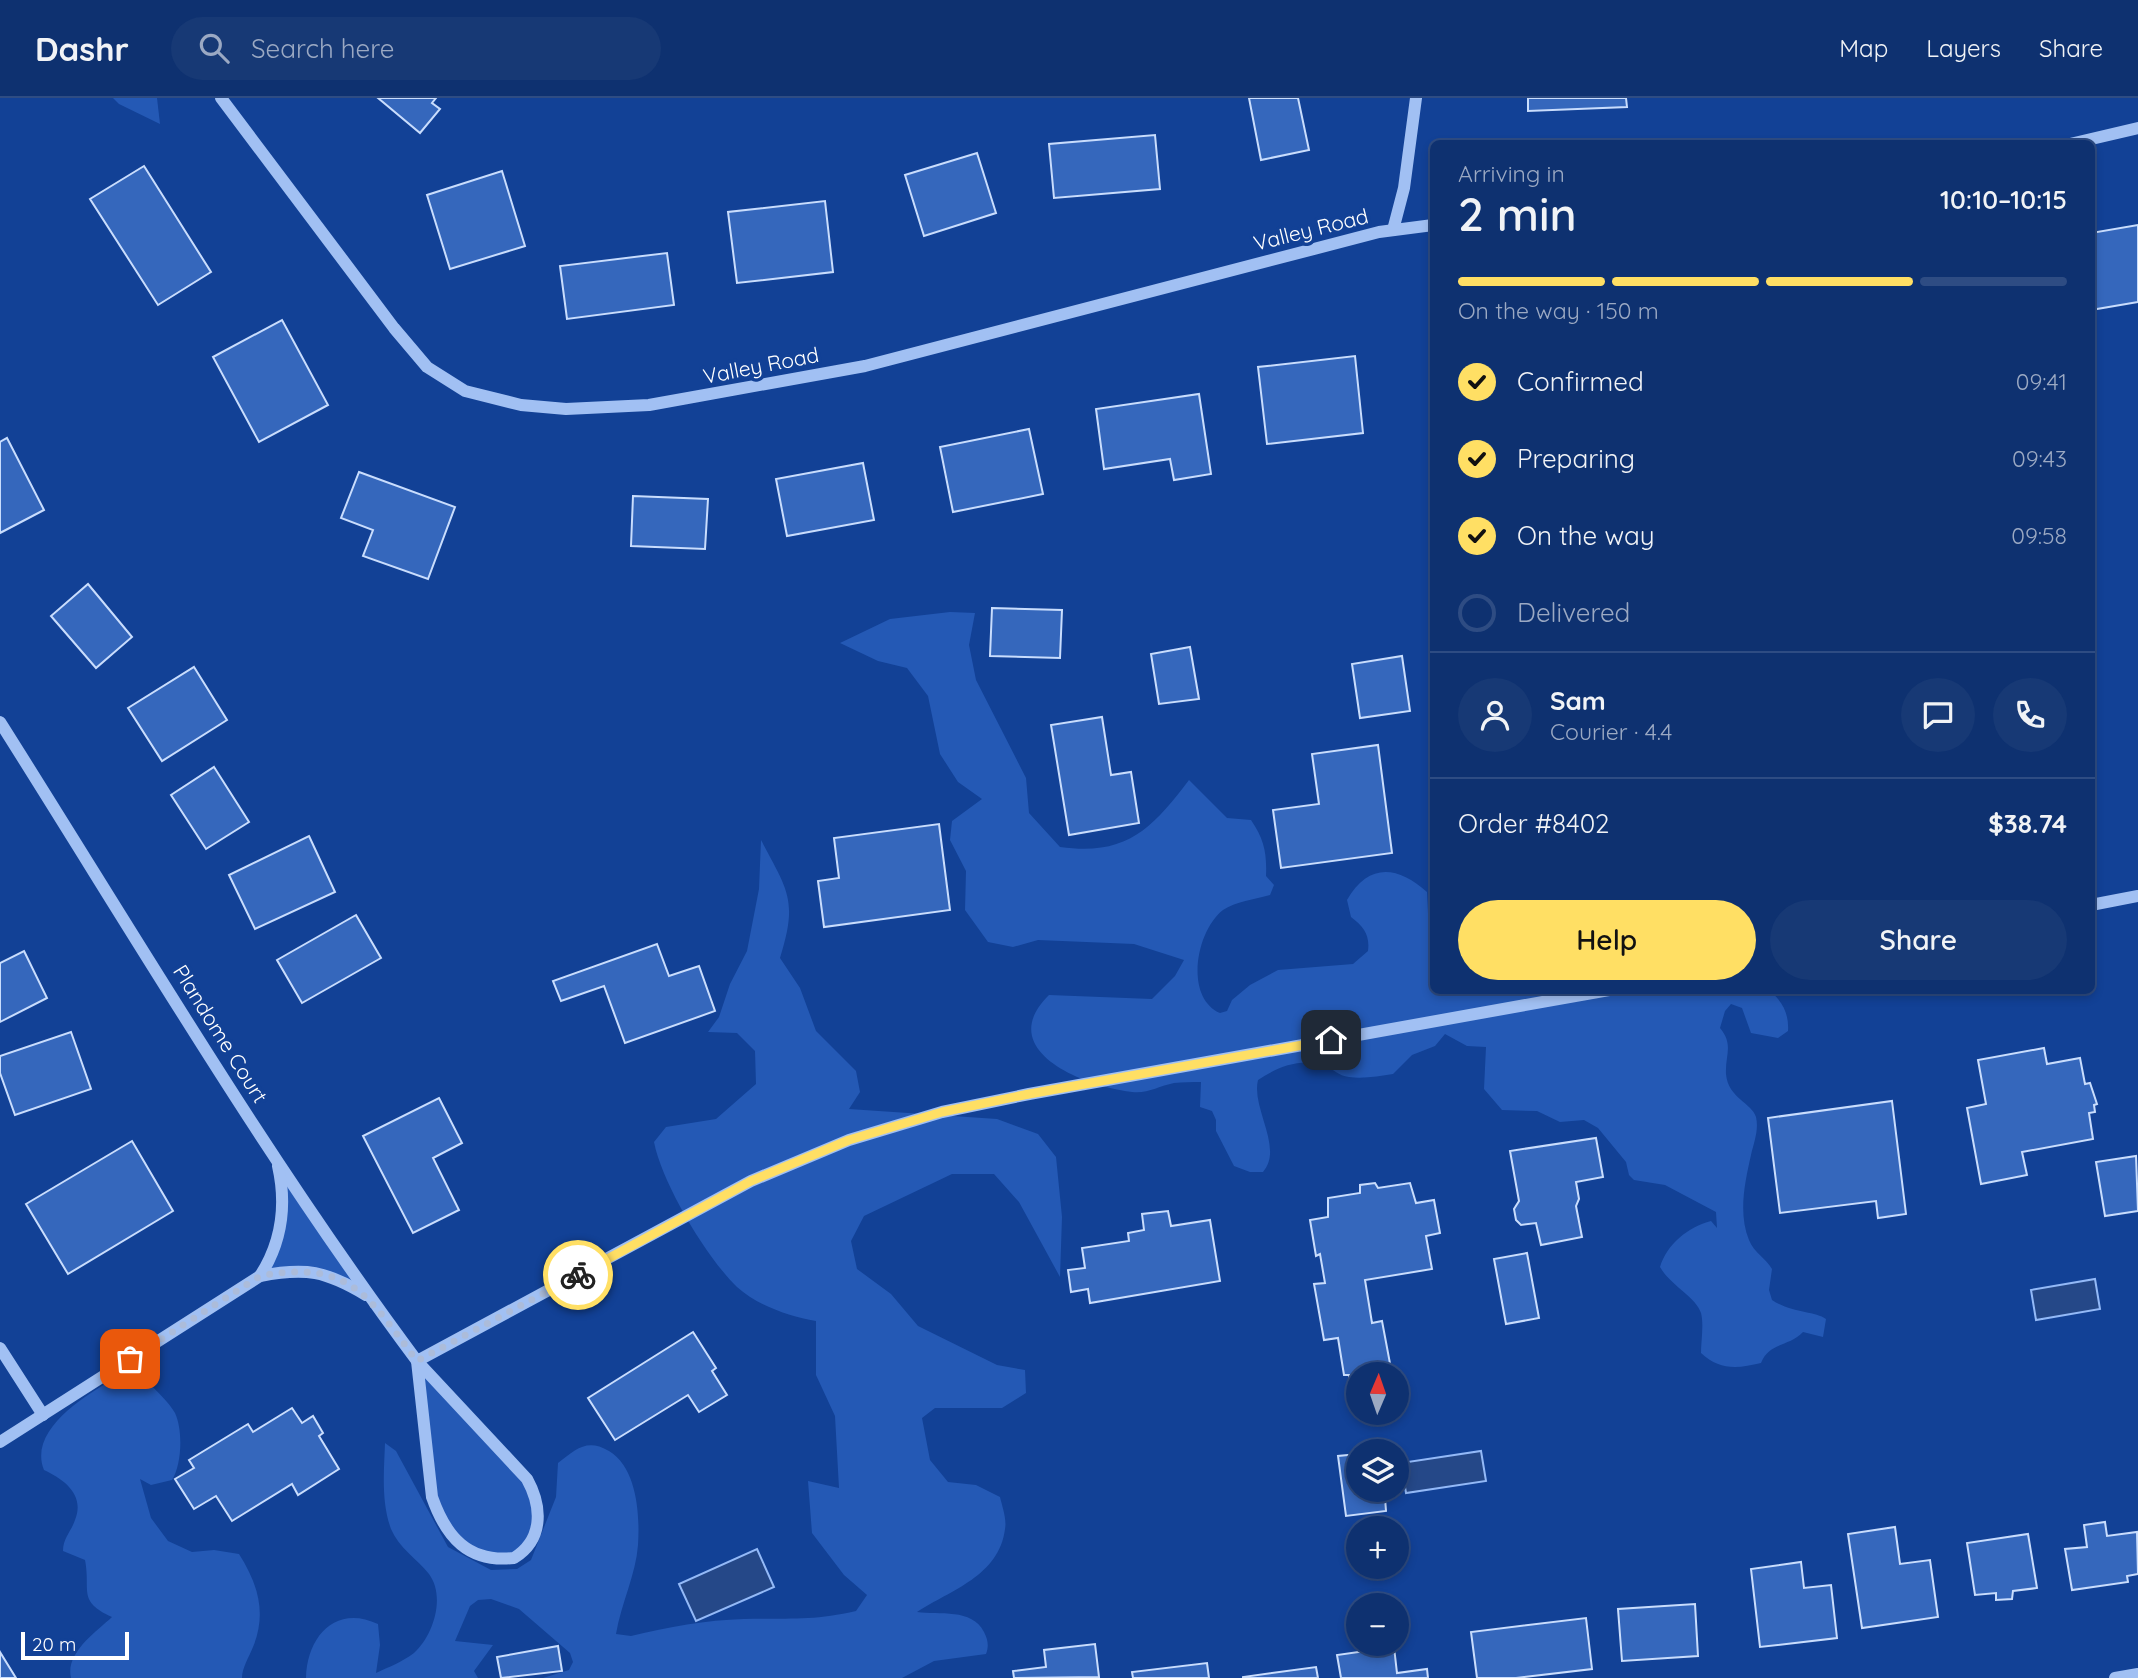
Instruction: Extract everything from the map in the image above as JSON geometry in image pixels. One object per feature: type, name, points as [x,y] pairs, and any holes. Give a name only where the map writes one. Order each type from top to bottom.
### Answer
[{"type":"street","name":"Valley Road","points":[[221,98],[394,328],[427,367],[465,391],[521,405],[566,409],[649,405],[851,368],[1393,230],[1430,225]]},
{"type":"street","points":[[1393,230],[1404,188],[1416,98]]},
{"type":"street","points":[[2087,140],[2138,128]]},
{"type":"street","name":"Plandome Court","points":[[0,722],[276,1158],[369,1297],[417,1361],[527,1479],[536,1494],[539,1511],[532,1542],[513,1558],[485,1558],[471,1552],[449,1535],[439,1518],[432,1497],[417,1361]]},
{"type":"street","points":[[2095,904],[2138,896]]},
{"type":"street","points":[[417,1361],[751,1181],[849,1140],[942,1112],[1029,1094],[1587,994]]},
{"type":"street","points":[[260,1276],[272,1258],[281,1226],[282,1201],[276,1158]]},
{"type":"street","points":[[0,1442],[260,1276],[284,1271],[324,1272],[369,1297]]},
{"type":"street","points":[[0,1348],[43,1415]]},
{"type":"street","points":[[2115,1678],[2138,1674]]},
{"type":"shaded area","points":[[113,98],[157,98],[160,124],[119,104]]},
{"type":"shaded area","points":[[950,612],[975,613],[969,645],[976,680],[1026,778],[1029,813],[1060,847],[1103,847],[1135,836],[1162,813],[1189,780],[1227,818],[1251,820],[1264,846],[1266,876],[1274,885],[1270,895],[1223,910],[1206,933],[1198,963],[1198,979],[1201,993],[1209,1005],[1220,1013],[1227,1011],[1232,1000],[1250,985],[1278,970],[1353,964],[1368,951],[1368,940],[1363,928],[1351,917],[1347,900],[1364,879],[1384,872],[1405,877],[1427,892],[1430,994],[1773,994],[1783,1005],[1788,1020],[1788,1031],[1778,1038],[1751,1033],[1742,1008],[1731,1004],[1725,1011],[1720,1028],[1728,1045],[1728,1082],[1735,1094],[1754,1112],[1757,1122],[1744,1198],[1744,1219],[1749,1240],[1772,1269],[1769,1290],[1772,1300],[1826,1319],[1823,1337],[1803,1332],[1769,1351],[1761,1363],[1744,1366],[1729,1367],[1715,1363],[1701,1353],[1701,1313],[1689,1296],[1670,1280],[1660,1267],[1673,1244],[1694,1227],[1711,1221],[1717,1228],[1716,1212],[1665,1185],[1634,1180],[1629,1175],[1626,1162],[1598,1128],[1584,1120],[1560,1122],[1537,1111],[1502,1110],[1484,1089],[1486,1047],[1467,1046],[1445,1034],[1435,1046],[1412,1055],[1393,1074],[1349,1077],[1316,1063],[1299,1063],[1281,1067],[1265,1075],[1258,1080],[1257,1091],[1270,1151],[1269,1162],[1263,1172],[1250,1172],[1234,1166],[1216,1131],[1216,1120],[1212,1111],[1200,1107],[1201,1082],[1174,1083],[1148,1091],[1132,1092],[1092,1083],[1052,1063],[1038,1049],[1031,1033],[1034,1015],[1049,995],[1152,999],[1175,976],[1184,960],[1134,944],[1038,940],[1013,947],[988,942],[965,910],[966,871],[950,840],[952,821],[982,799],[958,782],[940,754],[928,696],[907,668],[878,661],[840,643],[890,619]]},
{"type":"shaded area","points":[[761,840],[784,884],[787,896],[788,922],[780,958],[800,988],[816,1031],[856,1071],[860,1092],[849,1109],[997,1119],[1038,1134],[1056,1157],[1062,1217],[1060,1277],[1019,1202],[994,1174],[952,1174],[864,1216],[851,1241],[857,1269],[891,1294],[918,1326],[997,1365],[1025,1370],[1026,1393],[1002,1408],[935,1408],[922,1418],[930,1460],[948,1482],[976,1485],[1000,1497],[1005,1525],[1001,1545],[994,1559],[983,1570],[972,1580],[917,1612],[954,1614],[972,1619],[979,1624],[987,1640],[986,1654],[934,1661],[902,1678],[543,1678],[569,1670],[573,1662],[570,1653],[519,1609],[491,1599],[478,1600],[470,1606],[455,1641],[493,1645],[474,1671],[478,1678],[306,1678],[312,1649],[318,1637],[337,1621],[363,1619],[378,1624],[380,1645],[376,1673],[414,1653],[432,1627],[437,1605],[434,1583],[399,1542],[388,1519],[384,1486],[385,1443],[396,1451],[448,1547],[491,1570],[517,1569],[531,1560],[556,1497],[558,1463],[588,1445],[609,1451],[626,1468],[637,1506],[638,1545],[616,1634],[631,1636],[716,1621],[841,1614],[856,1611],[867,1595],[844,1575],[812,1533],[808,1481],[839,1488],[835,1416],[816,1375],[816,1321],[764,1305],[745,1294],[725,1274],[687,1219],[666,1178],[654,1142],[666,1127],[716,1119],[756,1084],[755,1051],[737,1033],[708,1032],[719,1017],[730,984],[747,951],[759,889]]},
{"type":"shaded area","points":[[276,1158],[369,1297],[340,1279],[260,1276],[278,1243]]},
{"type":"shaded area","points":[[2095,1279],[2100,1309],[2036,1320],[2031,1290]]},
{"type":"shaded area","points":[[417,1361],[527,1479],[539,1511],[525,1551],[485,1558],[439,1519]]},
{"type":"shaded area","points":[[112,1380],[148,1382],[169,1405],[178,1420],[179,1456],[172,1480],[151,1485],[140,1479],[151,1518],[168,1541],[192,1552],[214,1550],[239,1554],[251,1576],[260,1611],[257,1634],[242,1678],[71,1678],[70,1669],[77,1652],[90,1636],[112,1617],[94,1606],[90,1600],[85,1560],[63,1551],[75,1520],[77,1503],[66,1484],[44,1470],[41,1456],[44,1442],[61,1416],[87,1395]]},
{"type":"shaded area","points":[[1481,1451],[1486,1481],[1409,1493],[1409,1462]]},
{"type":"shaded area","points":[[757,1549],[774,1587],[696,1621],[679,1584]]},
{"type":"building","points":[[378,98],[436,98],[432,103],[440,109],[420,133]]},
{"type":"building","points":[[1249,98],[1298,98],[1309,150],[1261,160]]},
{"type":"building","points":[[1528,98],[1626,98],[1627,107],[1528,111]]},
{"type":"building","points":[[1155,135],[1160,189],[1054,198],[1049,144]]},
{"type":"building","points":[[977,153],[996,213],[924,236],[905,175]]},
{"type":"building","points":[[144,166],[211,272],[158,305],[90,199]]},
{"type":"building","points":[[502,171],[525,246],[450,269],[427,195]]},
{"type":"building","points":[[825,201],[833,272],[737,283],[728,212]]},
{"type":"building","points":[[2138,225],[2138,302],[2095,309],[2095,232]]},
{"type":"building","points":[[667,253],[674,305],[567,319],[560,266]]},
{"type":"building","points":[[282,320],[328,405],[259,442],[213,357]]},
{"type":"building","points":[[1355,356],[1363,433],[1267,444],[1258,367]]},
{"type":"building","points":[[1199,394],[1211,474],[1174,480],[1170,459],[1104,469],[1096,409]]},
{"type":"building","points":[[1029,429],[1043,494],[953,512],[940,447]]},
{"type":"building","points":[[7,438],[44,510],[0,533],[0,442]]},
{"type":"building","points":[[863,463],[874,520],[787,536],[776,479]]},
{"type":"building","points":[[359,472],[455,507],[428,579],[363,556],[373,530],[341,518]]},
{"type":"building","points":[[633,496],[708,499],[705,549],[631,546]]},
{"type":"building","points":[[88,584],[132,637],[96,668],[51,616]]},
{"type":"building","points":[[992,608],[1062,610],[1060,658],[990,656]]},
{"type":"building","points":[[1190,647],[1199,699],[1159,704],[1151,654]]},
{"type":"building","points":[[1402,656],[1410,711],[1360,718],[1352,664]]},
{"type":"building","points":[[194,667],[227,720],[162,761],[128,708]]},
{"type":"building","points":[[1102,717],[1111,775],[1131,772],[1139,823],[1069,835],[1051,725]]},
{"type":"building","points":[[1378,745],[1392,853],[1281,868],[1273,810],[1319,804],[1312,754]]},
{"type":"building","points":[[214,767],[249,822],[206,849],[171,795]]},
{"type":"building","points":[[939,824],[950,910],[824,927],[818,881],[839,878],[834,838]]},
{"type":"building","points":[[309,836],[335,892],[255,929],[229,875]]},
{"type":"building","points":[[356,915],[381,958],[302,1003],[277,960]]},
{"type":"building","points":[[657,944],[669,976],[699,966],[715,1011],[625,1043],[604,986],[561,1001],[553,981]]},
{"type":"building","points":[[24,951],[47,998],[0,1022],[0,963]]},
{"type":"building","points":[[71,1032],[91,1089],[15,1115],[0,1073],[0,1056]]},
{"type":"building","points":[[2044,1048],[2047,1064],[2080,1058],[2085,1084],[2090,1083],[2097,1104],[2094,1105],[2095,1112],[2089,1113],[2093,1139],[2022,1152],[2027,1175],[1981,1184],[1967,1108],[1986,1104],[1978,1060]]},
{"type":"building","points":[[439,1098],[462,1143],[433,1158],[459,1210],[413,1233],[363,1136]]},
{"type":"building","points":[[1892,1101],[1906,1214],[1878,1218],[1876,1201],[1780,1213],[1768,1118]]},
{"type":"building","points":[[1596,1138],[1603,1177],[1576,1182],[1579,1199],[1576,1206],[1582,1237],[1541,1245],[1536,1223],[1521,1225],[1516,1220],[1514,1209],[1519,1201],[1510,1151]]},
{"type":"building","points":[[132,1141],[173,1211],[68,1274],[26,1204]]},
{"type":"building","points":[[2136,1156],[2138,1211],[2105,1216],[2096,1162]]},
{"type":"building","points":[[1375,1183],[1378,1188],[1410,1183],[1416,1203],[1434,1200],[1440,1233],[1426,1236],[1432,1269],[1365,1280],[1372,1323],[1382,1321],[1390,1362],[1346,1362],[1344,1375],[1338,1338],[1324,1340],[1314,1284],[1325,1283],[1320,1254],[1316,1256],[1310,1220],[1328,1217],[1328,1198],[1360,1193],[1360,1185]]},
{"type":"building","points":[[1168,1211],[1171,1226],[1210,1220],[1220,1281],[1090,1303],[1088,1289],[1071,1292],[1068,1270],[1085,1268],[1082,1248],[1129,1241],[1128,1233],[1144,1230],[1142,1214]]},
{"type":"building","points":[[1527,1253],[1539,1318],[1506,1324],[1494,1259]]},
{"type":"building","points":[[693,1332],[716,1368],[712,1371],[727,1395],[699,1412],[688,1395],[615,1440],[588,1398]]},
{"type":"building","points":[[292,1408],[302,1423],[313,1416],[323,1433],[319,1436],[339,1469],[298,1495],[292,1484],[232,1521],[216,1496],[194,1509],[175,1479],[194,1468],[189,1460],[248,1424],[253,1432]]},
{"type":"building","points":[[1346,1455],[1346,1502],[1385,1502],[1386,1511],[1346,1516],[1338,1456]]},
{"type":"building","points":[[2105,1522],[2107,1536],[2137,1532],[2138,1574],[2127,1576],[2128,1582],[2072,1590],[2065,1549],[2087,1547],[2084,1525]]},
{"type":"building","points":[[1895,1527],[1900,1564],[1930,1560],[1938,1617],[1862,1628],[1848,1534]]},
{"type":"building","points":[[2028,1534],[2037,1588],[2013,1591],[2012,1599],[1996,1600],[1996,1593],[1975,1595],[1967,1543]]},
{"type":"building","points":[[1801,1562],[1804,1588],[1831,1585],[1837,1638],[1760,1647],[1751,1569]]},
{"type":"building","points":[[1695,1604],[1698,1656],[1622,1661],[1618,1609]]},
{"type":"building","points":[[1586,1618],[1592,1669],[1516,1678],[1477,1678],[1471,1632]]},
{"type":"building","points":[[1095,1644],[1099,1677],[1014,1678],[1013,1671],[1046,1667],[1044,1650]]},
{"type":"building","points":[[558,1646],[562,1671],[501,1678],[497,1657]]},
{"type":"building","points":[[0,1652],[16,1678],[0,1678]]},
{"type":"building","points":[[1337,1655],[1395,1656],[1397,1673],[1427,1669],[1428,1678],[1341,1678]]},
{"type":"building","points":[[1207,1663],[1209,1678],[1133,1678],[1132,1672]]},
{"type":"building","points":[[1316,1667],[1318,1678],[1243,1678],[1243,1677]]},
{"type":"way so far","points":[[130,1359],[260,1276],[284,1271],[324,1272],[341,1279],[369,1297],[417,1361],[578,1275]]},
{"type":"route","points":[[578,1275],[751,1181],[849,1140],[942,1112],[1331,1040]]}]
